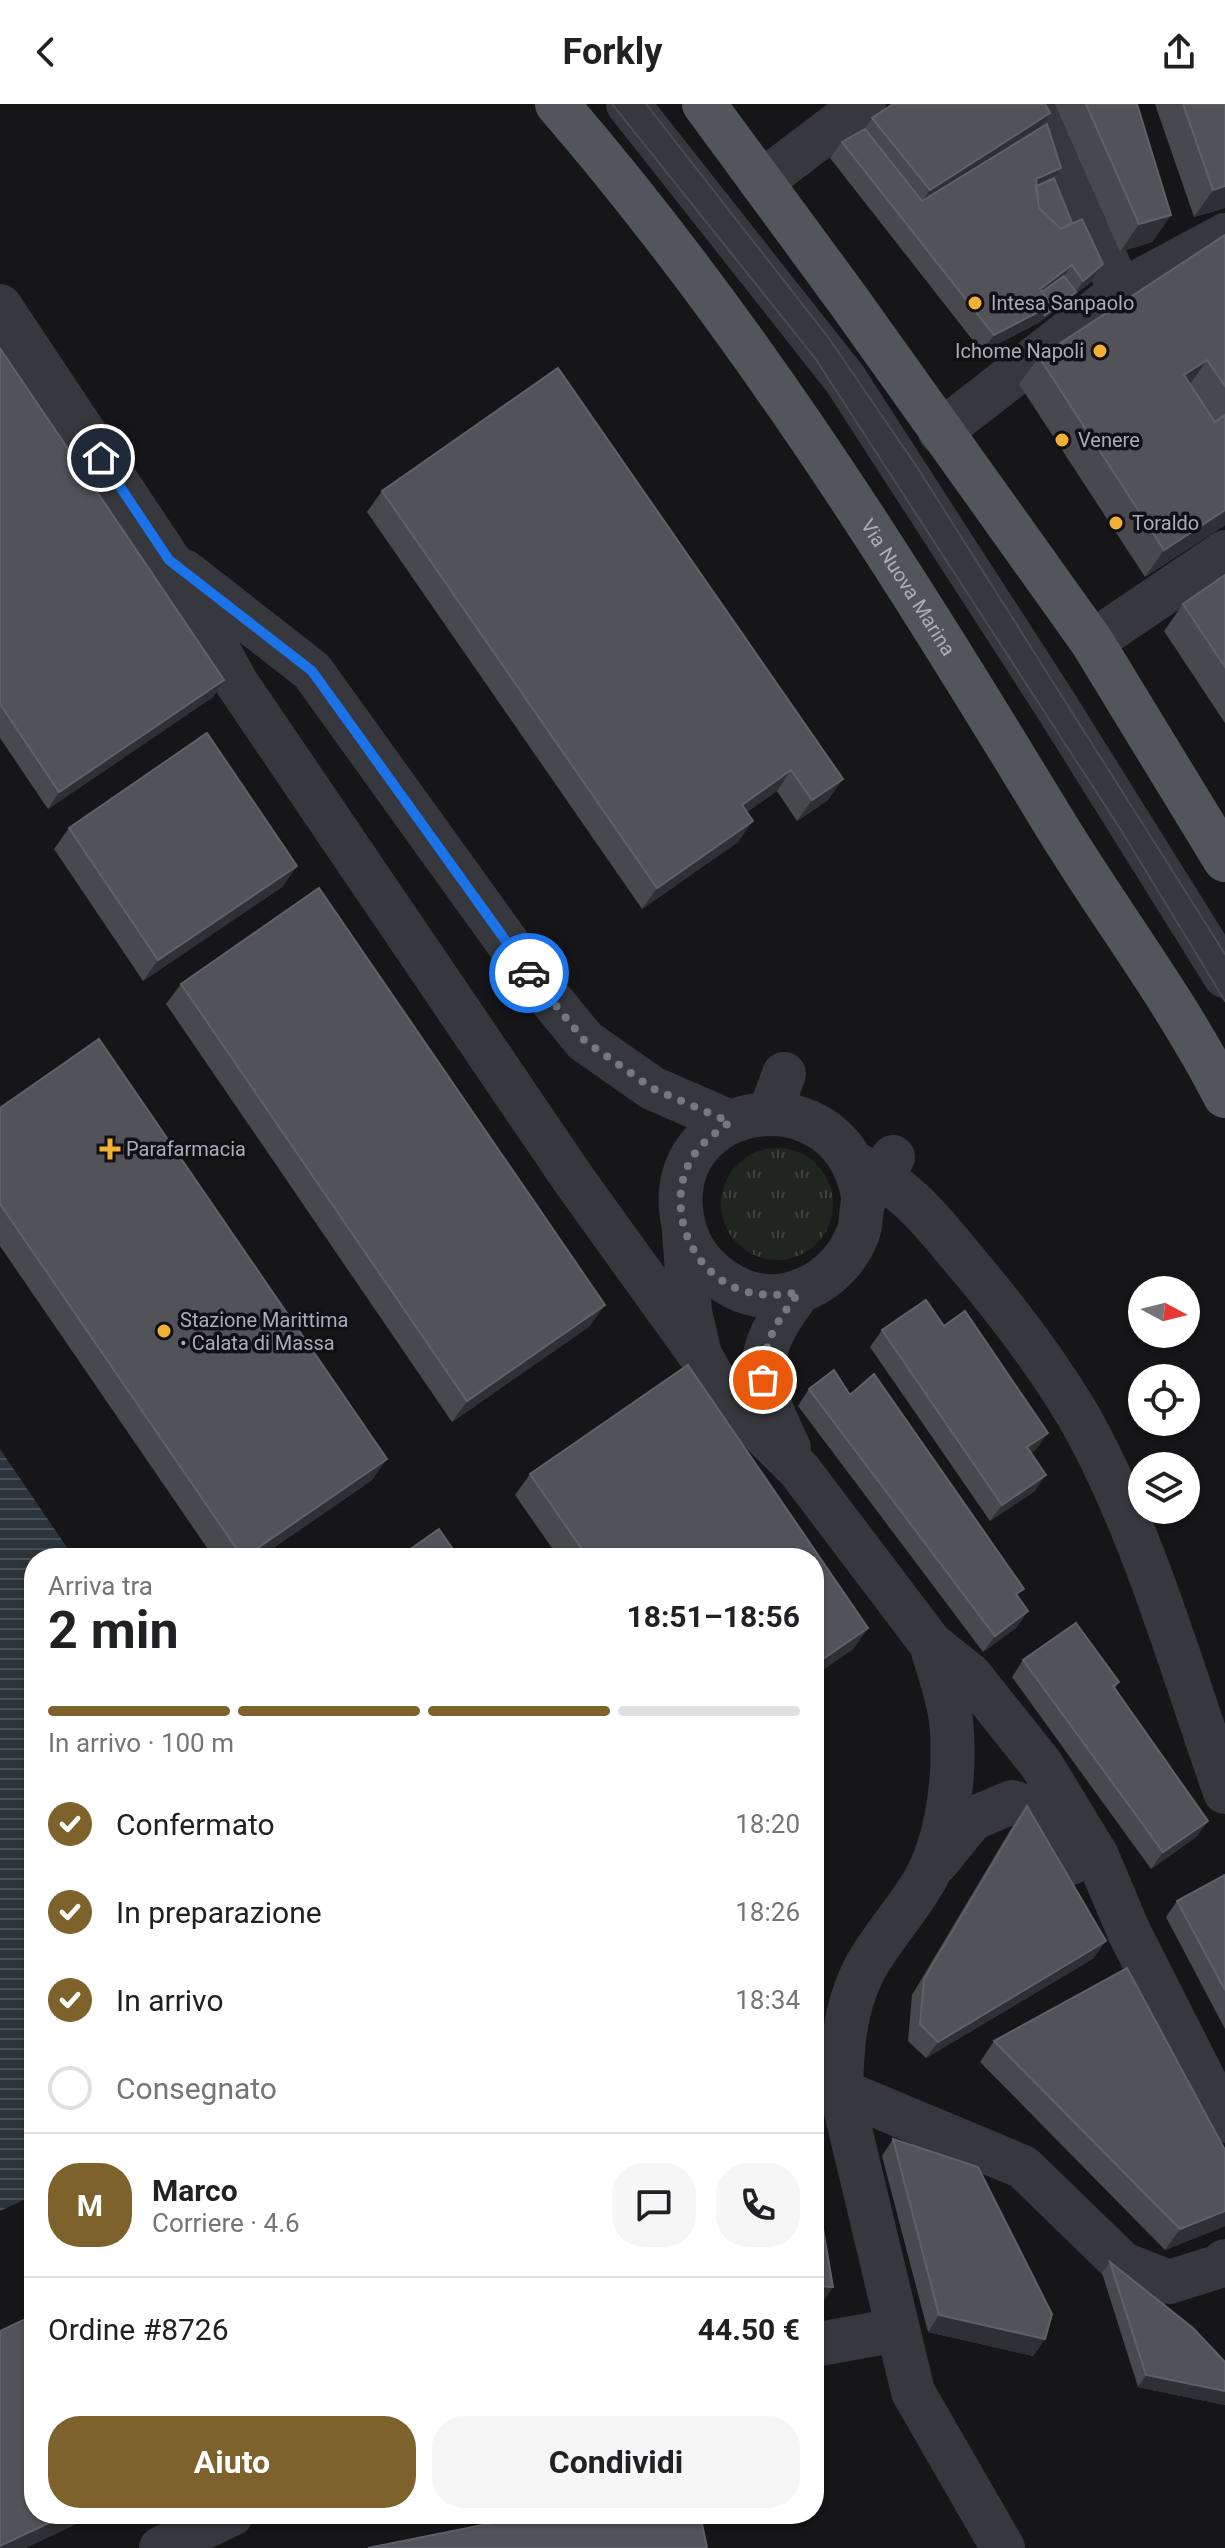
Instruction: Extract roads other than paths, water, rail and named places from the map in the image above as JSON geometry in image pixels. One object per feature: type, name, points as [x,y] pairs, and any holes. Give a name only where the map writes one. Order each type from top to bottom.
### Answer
[{"type":"main road","name":"Via Nuova Marina","points":[[557,104],[682,257],[825,455],[1067,844],[1155,975],[1225,1096]]},
{"type":"main road","points":[[704,104],[1092,642],[1225,860]]},
{"type":"street","points":[[628,104],[845,379],[1055,704],[1225,976]]},
{"type":"street","points":[[761,182],[864,104]]},
{"type":"street","points":[[1032,104],[1121,291]]},
{"type":"street","points":[[940,432],[1121,291],[1225,235]]},
{"type":"street","points":[[0,306],[169,560],[236,682],[574,1180],[700,1355],[721,1392],[800,1471],[931,1644],[970,1675],[1041,1764],[1097,1856],[1129,1932],[1225,2121]]},
{"type":"street","points":[[1092,642],[1225,552]]},
{"type":"street","points":[[169,560],[312,671],[530,974],[585,1041],[652,1088],[761,1103],[820,1125],[873,1174],[909,1195],[1002,1305],[1087,1432],[1112,1482],[1145,1566],[1225,1792]]},
{"type":"street","points":[[700,1355],[690,1312],[682,1193],[693,1157],[710,1137],[761,1103]]},
{"type":"street","points":[[684,1232],[697,1258],[718,1278],[743,1291],[771,1296],[799,1292],[825,1279],[846,1258],[859,1232],[873,1174]]},
{"type":"street","points":[[799,1292],[775,1323],[764,1349],[763,1380],[772,1414],[800,1471]]},
{"type":"street","points":[[928,1874],[943,1823],[952,1762],[951,1719],[931,1644]]},
{"type":"street","points":[[1003,2548],[913,2392],[841,2091],[842,2047],[849,2009],[863,1972],[928,1874],[972,1819],[1012,1802],[1027,1806],[1039,1816],[1090,1892],[1129,1932]]},
{"type":"street","points":[[841,2091],[1023,2167],[1123,2264],[1169,2282],[1217,2267],[1225,2261]]},
{"type":"street","points":[[824,2343],[897,2330]]},
{"type":"street","points":[[161,2548],[211,2524]]},
{"type":"tram line","points":[[612,104],[815,358],[1121,830],[1225,1001]]},
{"type":"tram line","points":[[646,104],[828,337],[917,467],[1225,954]]},
{"type":"place","name":"Intesa Sanpaolo","points":[[975,303]]},
{"type":"place","name":"Ichome Napoli","points":[[1100,351]]},
{"type":"place","name":"Venere","points":[[1062,440]]},
{"type":"place","name":"Toraldo","points":[[1116,523]]},
{"type":"place","name":"Parafarmacia","points":[[110,1149]]},
{"type":"place","name":"Stazione Marittima • Calata di Massa","points":[[164,1331]]}]
